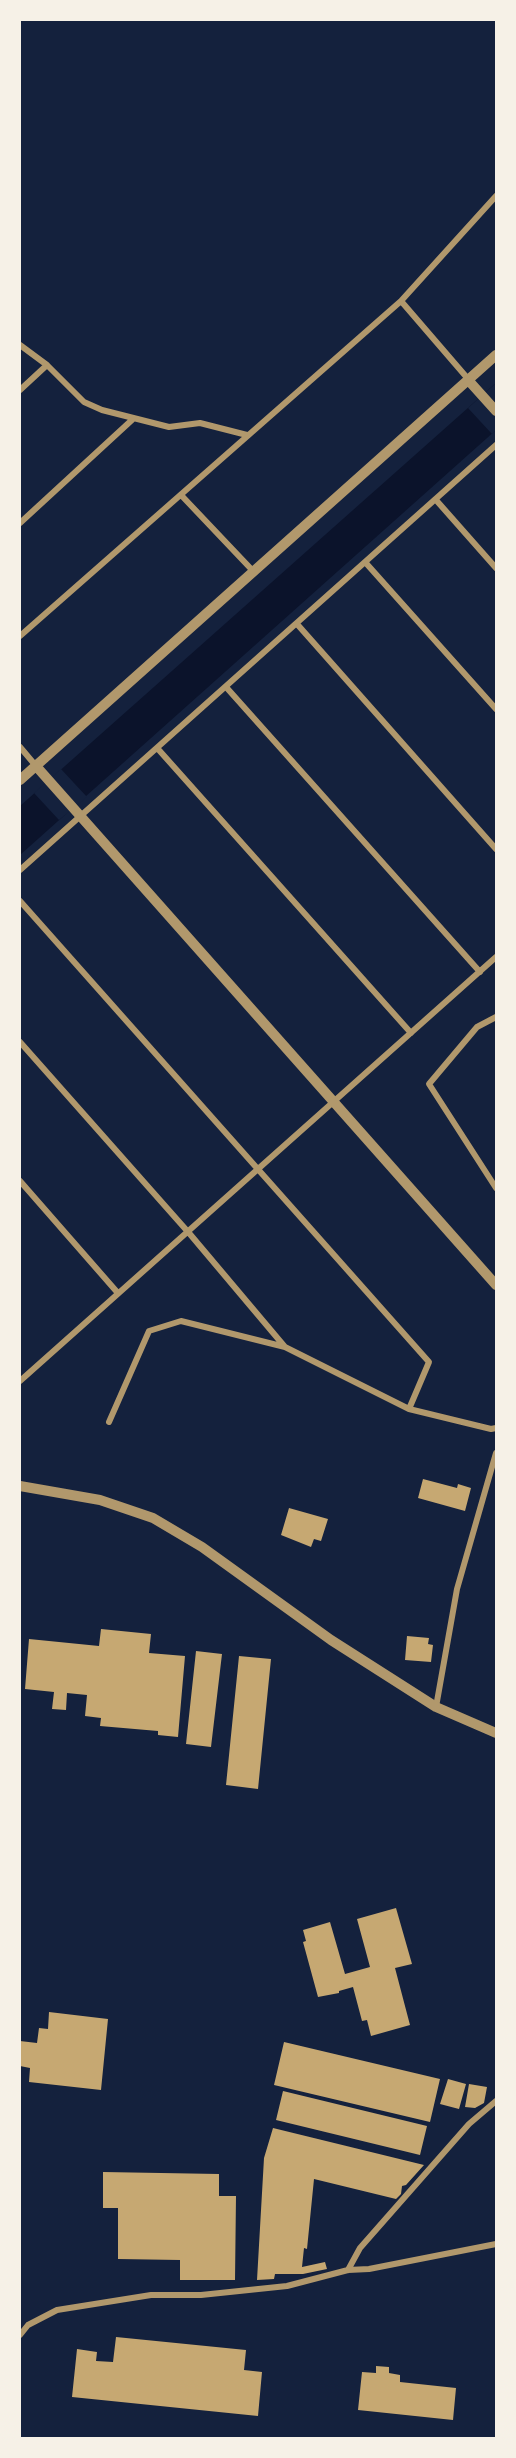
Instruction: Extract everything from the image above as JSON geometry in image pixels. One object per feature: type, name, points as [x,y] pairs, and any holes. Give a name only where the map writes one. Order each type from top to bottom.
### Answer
[{"type":"street","points":[[20,636],[401,301],[496,196]]},
{"type":"street","points":[[401,301],[496,411]]},
{"type":"street","points":[[20,345],[47,365],[84,402],[102,410],[170,427],[200,423],[247,435]]},
{"type":"street","points":[[20,780],[496,356]]},
{"type":"street","points":[[20,390],[47,365]]},
{"type":"street","points":[[20,523],[133,419]]},
{"type":"street","points":[[20,870],[76,812],[158,749],[496,445]]},
{"type":"street","points":[[182,495],[254,572]]},
{"type":"street","points":[[436,500],[496,568]]},
{"type":"street","points":[[365,562],[496,709]]},
{"type":"street","points":[[297,624],[496,849]]},
{"type":"street","points":[[226,687],[480,972]]},
{"type":"street","points":[[20,747],[496,1285]]},
{"type":"street","points":[[158,749],[411,1033]]},
{"type":"street","points":[[20,901],[429,1362],[409,1409]]},
{"type":"street","points":[[20,1381],[117,1292],[189,1233],[257,1169],[496,957]]},
{"type":"street","points":[[496,1017],[477,1027],[429,1084],[496,1188]]},
{"type":"street","points":[[20,1042],[189,1233],[285,1347]]},
{"type":"street","points":[[20,1181],[117,1292]]},
{"type":"street","points":[[109,1422],[149,1331],[181,1321],[285,1347],[409,1409],[491,1430],[496,1428]]},
{"type":"street","points":[[436,1707],[457,1589],[496,1454]]},
{"type":"street","points":[[20,1486],[100,1500],[153,1518],[202,1547],[331,1640],[436,1707],[496,1733]]},
{"type":"street","points":[[348,2270],[360,2248],[469,2124],[496,2101]]},
{"type":"street","points":[[20,2335],[28,2325],[57,2310],[151,2295],[201,2295],[287,2286],[348,2270],[369,2269],[496,2244]]},
{"type":"water","points":[[496,383],[496,430],[20,855],[20,806]]},
{"type":"pier","points":[[495,384],[496,430],[492,434],[468,408]]},
{"type":"pier","points":[[61,769],[87,797],[59,820],[34,793]]},
{"type":"building","points":[[423,1479],[457,1488],[458,1484],[471,1488],[465,1511],[418,1498]]},
{"type":"building","points":[[289,1508],[328,1519],[321,1541],[314,1539],[311,1547],[281,1535]]},
{"type":"building","points":[[101,1629],[151,1634],[149,1653],[185,1656],[178,1737],[158,1735],[158,1731],[100,1726],[101,1718],[85,1716],[87,1695],[67,1693],[66,1710],[52,1709],[54,1692],[25,1689],[29,1639],[99,1646]]},
{"type":"building","points":[[407,1636],[429,1638],[428,1644],[433,1645],[431,1662],[405,1660]]},
{"type":"building","points":[[196,1651],[222,1654],[211,1747],[186,1744]]},
{"type":"building","points":[[239,1656],[271,1659],[258,1789],[226,1785]]},
{"type":"building","points":[[396,1908],[412,1964],[395,1968],[410,2025],[371,2036],[367,2020],[362,2021],[353,1987],[339,1991],[339,1993],[318,1997],[303,1942],[306,1941],[303,1930],[330,1922],[345,1974],[370,1967],[357,1919]]},
{"type":"building","points":[[49,2012],[108,2019],[101,2090],[29,2082],[30,2068],[20,2066],[20,2041],[37,2043],[39,2028],[48,2029]]},
{"type":"building","points":[[284,2042],[440,2079],[430,2122],[274,2085]]},
{"type":"building","points":[[448,2079],[466,2084],[459,2109],[440,2104]]},
{"type":"building","points":[[469,2084],[487,2087],[484,2103],[475,2108],[465,2107]]},
{"type":"building","points":[[283,2091],[427,2126],[420,2155],[276,2120]]},
{"type":"building","points":[[273,2128],[424,2165],[406,2185],[402,2186],[401,2194],[396,2199],[314,2179],[307,2249],[304,2248],[302,2267],[325,2262],[327,2269],[303,2274],[275,2274],[274,2279],[257,2280],[264,2158]]},
{"type":"building","points":[[103,2172],[219,2174],[219,2196],[236,2196],[235,2280],[180,2280],[180,2260],[118,2259],[118,2208],[103,2208]]},
{"type":"building","points":[[116,2337],[246,2350],[244,2370],[262,2372],[258,2416],[72,2397],[77,2349],[97,2352],[96,2361],[113,2362]]},
{"type":"building","points":[[376,2366],[389,2367],[389,2373],[400,2375],[400,2382],[456,2388],[453,2420],[358,2410],[362,2372],[376,2373]]}]
